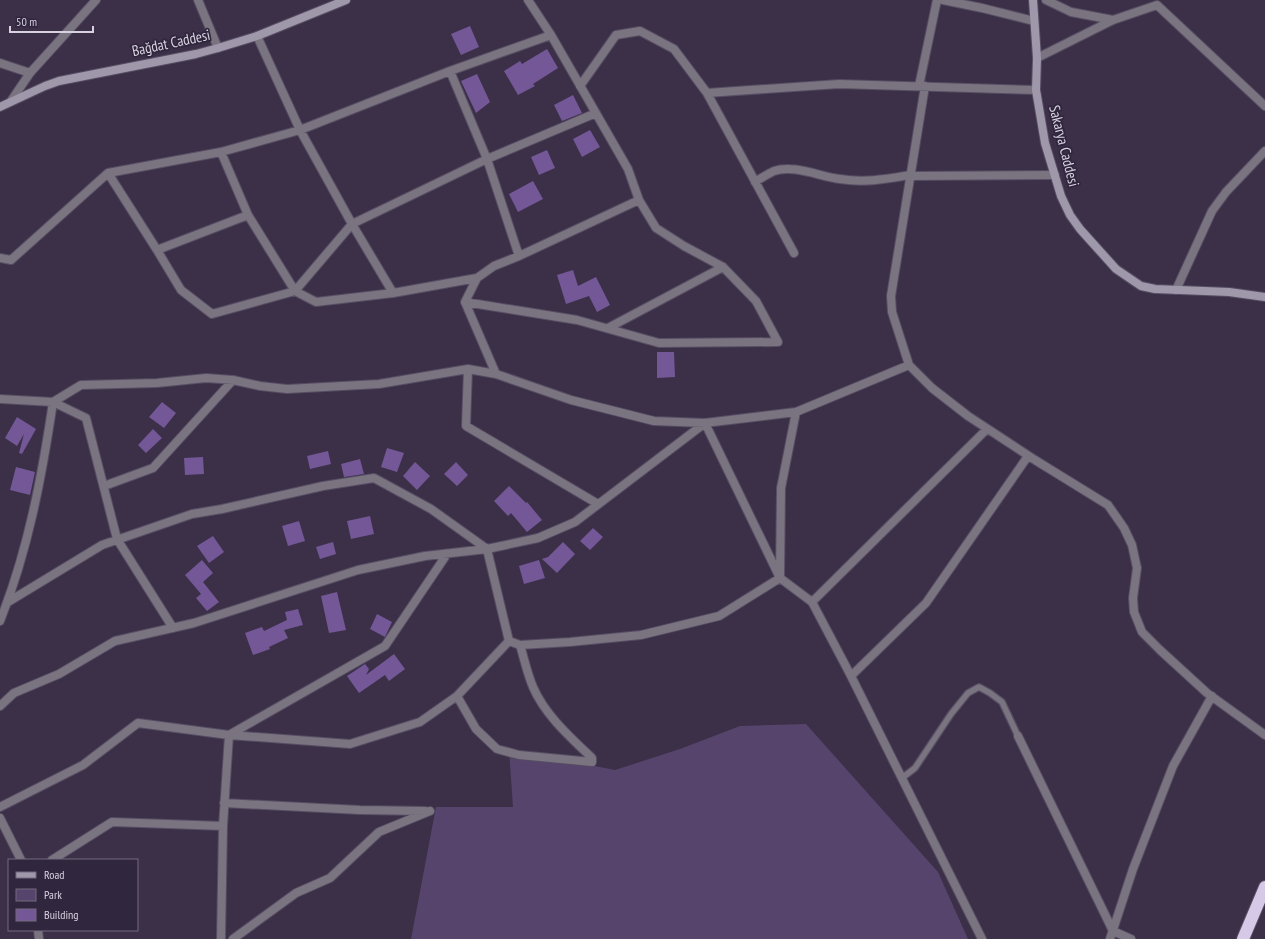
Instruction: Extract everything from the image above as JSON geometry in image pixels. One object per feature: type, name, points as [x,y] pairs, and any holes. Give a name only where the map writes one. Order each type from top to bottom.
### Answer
[{"type":"highway","points":[[1243,939],[1265,887]]},
{"type":"street","points":[[11,101],[30,72],[96,0]]},
{"type":"street","points":[[198,0],[218,48]]},
{"type":"street","name":"Bağdat Caddesi","points":[[0,107],[59,81],[196,54],[257,36],[346,0]]},
{"type":"street","points":[[465,302],[577,320],[660,343],[778,342],[756,301],[724,267],[684,246],[656,228],[639,200],[628,169],[551,35],[528,0]]},
{"type":"street","points":[[937,0],[922,86],[892,296],[892,312],[909,365],[932,388],[968,416],[1028,456],[1108,505],[1124,528],[1132,545],[1136,568],[1133,598],[1134,612],[1142,632],[1212,696],[1265,735]]},
{"type":"street","points":[[942,0],[1034,20]]},
{"type":"street","name":"Sakarya Caddesi","points":[[1033,0],[1037,58],[1036,90],[1045,143],[1061,196],[1070,215],[1080,229],[1116,269],[1142,286],[1155,289],[1229,292],[1265,297]]},
{"type":"street","points":[[1046,0],[1071,12],[1113,20]]},
{"type":"street","points":[[1143,10],[1149,0]]},
{"type":"street","points":[[1037,58],[1113,20],[1157,5],[1265,106]]},
{"type":"street","points":[[580,86],[616,35],[640,31],[674,49],[706,93],[794,253]]},
{"type":"street","points":[[0,258],[11,260],[108,173],[221,152],[300,130],[551,35]]},
{"type":"street","points":[[257,36],[300,130],[352,224],[393,293]]},
{"type":"street","points":[[0,63],[30,72]]},
{"type":"street","points":[[450,72],[487,159],[520,256]]},
{"type":"street","points":[[706,93],[839,84],[1036,90]]},
{"type":"street","points":[[108,173],[181,290],[212,314],[295,291],[352,224],[487,159],[596,114]]},
{"type":"street","points":[[1176,290],[1212,211],[1226,192],[1265,151]]},
{"type":"street","points":[[221,152],[248,215],[295,291],[316,302],[393,293],[477,278],[494,266],[520,256],[639,200]]},
{"type":"street","points":[[755,182],[775,171],[786,170],[803,170],[839,179],[869,181],[910,176],[1055,175]]},
{"type":"street","points":[[157,250],[248,215]]},
{"type":"street","points":[[608,328],[724,267]]},
{"type":"street","points":[[477,278],[465,302],[496,374]]},
{"type":"street","points":[[53,402],[81,385],[157,383],[206,378],[233,380],[260,386],[287,389],[379,384],[468,369],[496,374],[571,400],[654,420],[705,423],[796,412],[909,365]]},
{"type":"street","points":[[468,369],[466,426],[598,504]]},
{"type":"street","points":[[104,486],[153,468],[233,380]]},
{"type":"street","points":[[0,399],[53,402],[86,418],[117,539],[173,628]]},
{"type":"street","points":[[0,621],[8,602],[28,536],[46,448],[53,402]]},
{"type":"street","points":[[780,578],[781,488],[796,412]]},
{"type":"street","points":[[0,706],[14,693],[59,674],[115,641],[194,623],[358,570],[425,556],[487,549],[538,538],[575,522],[705,423]]},
{"type":"street","points":[[705,423],[780,578],[812,602],[851,676],[982,939]]},
{"type":"street","points":[[812,602],[987,429]]},
{"type":"street","points":[[851,676],[926,603],[1028,456]]},
{"type":"street","points":[[8,602],[102,544],[192,514],[222,509],[322,486],[374,478],[431,509],[487,549],[509,641]]},
{"type":"street","points":[[229,735],[385,646],[447,554]]},
{"type":"street","points":[[509,641],[520,645],[641,636],[719,616],[780,578]]},
{"type":"street","points":[[0,807],[83,765],[138,723],[229,735],[350,744],[420,722],[456,696],[509,641]]},
{"type":"street","points":[[456,696],[476,728],[497,749],[519,755],[592,762],[592,758],[549,714],[533,687],[520,645]]},
{"type":"street","points":[[1112,935],[1133,869],[1173,766],[1212,696]]},
{"type":"street","points":[[221,939],[223,826],[229,735]]},
{"type":"street","points":[[1018,736],[1112,935]]},
{"type":"street","points":[[224,803],[430,812],[379,832],[330,878],[296,893],[233,939]]},
{"type":"street","points":[[0,818],[20,859]]},
{"type":"street","points":[[54,859],[112,822],[223,826]]},
{"type":"street","points":[[1112,935],[1131,939]]},
{"type":"lane","points":[[902,778],[915,768],[951,714],[968,693],[979,687],[1002,702],[1018,736]]},
{"type":"green space","points":[[806,724],[938,872],[968,939],[411,939],[436,807],[513,807],[509,749],[615,770],[680,749],[740,726]]},
{"type":"building","points":[[470,26],[479,47],[461,55],[451,34]]},
{"type":"building","points":[[547,49],[558,68],[533,84],[535,86],[518,95],[504,71],[520,61],[522,64]]},
{"type":"building","points":[[477,74],[490,102],[476,113],[461,81]]},
{"type":"building","points":[[573,95],[582,113],[562,121],[554,105]]},
{"type":"building","points":[[590,130],[600,147],[582,157],[573,139]]},
{"type":"building","points":[[547,150],[555,168],[539,175],[531,157]]},
{"type":"building","points":[[533,181],[543,199],[518,212],[509,194]]},
{"type":"building","points":[[573,270],[578,286],[596,277],[610,305],[597,312],[589,296],[566,304],[557,275]]},
{"type":"building","points":[[657,352],[674,352],[675,377],[657,378]]},
{"type":"building","points":[[162,402],[176,413],[164,428],[149,417]]},
{"type":"building","points":[[17,417],[36,429],[22,454],[19,453],[24,434],[17,446],[5,438]]},
{"type":"building","points":[[153,429],[162,438],[146,453],[138,445]]},
{"type":"building","points":[[387,448],[404,453],[397,472],[381,467]]},
{"type":"building","points":[[328,451],[331,464],[310,469],[307,456]]},
{"type":"building","points":[[203,457],[204,474],[185,475],[184,458]]},
{"type":"building","points":[[360,459],[364,474],[344,477],[341,464]]},
{"type":"building","points":[[415,462],[430,476],[417,490],[403,476]]},
{"type":"building","points":[[456,462],[468,475],[457,486],[444,474]]},
{"type":"building","points":[[16,467],[35,472],[30,495],[10,490]]},
{"type":"building","points":[[509,486],[526,503],[527,502],[542,520],[527,532],[511,513],[508,516],[494,501]]},
{"type":"building","points":[[370,516],[374,534],[351,539],[347,521]]},
{"type":"building","points":[[299,521],[305,541],[288,546],[282,526]]},
{"type":"building","points":[[593,528],[603,537],[590,550],[580,541]]},
{"type":"building","points":[[213,536],[224,552],[209,563],[197,546]]},
{"type":"building","points":[[333,542],[336,554],[320,559],[316,547]]},
{"type":"building","points":[[563,542],[575,554],[557,573],[542,559],[548,557]]},
{"type":"building","points":[[202,560],[213,573],[203,582],[219,602],[207,611],[196,598],[201,594],[185,575]]},
{"type":"building","points":[[539,560],[545,578],[524,584],[519,566]]},
{"type":"building","points":[[337,592],[346,630],[329,633],[321,596]]},
{"type":"building","points":[[298,609],[303,625],[284,630],[288,638],[269,647],[270,649],[253,655],[245,633],[262,627],[264,631],[287,620],[285,612]]},
{"type":"building","points":[[377,614],[392,622],[385,637],[370,629]]},
{"type":"building","points":[[394,654],[405,669],[389,681],[385,675],[359,693],[347,676],[365,664],[369,669],[366,675]]}]
